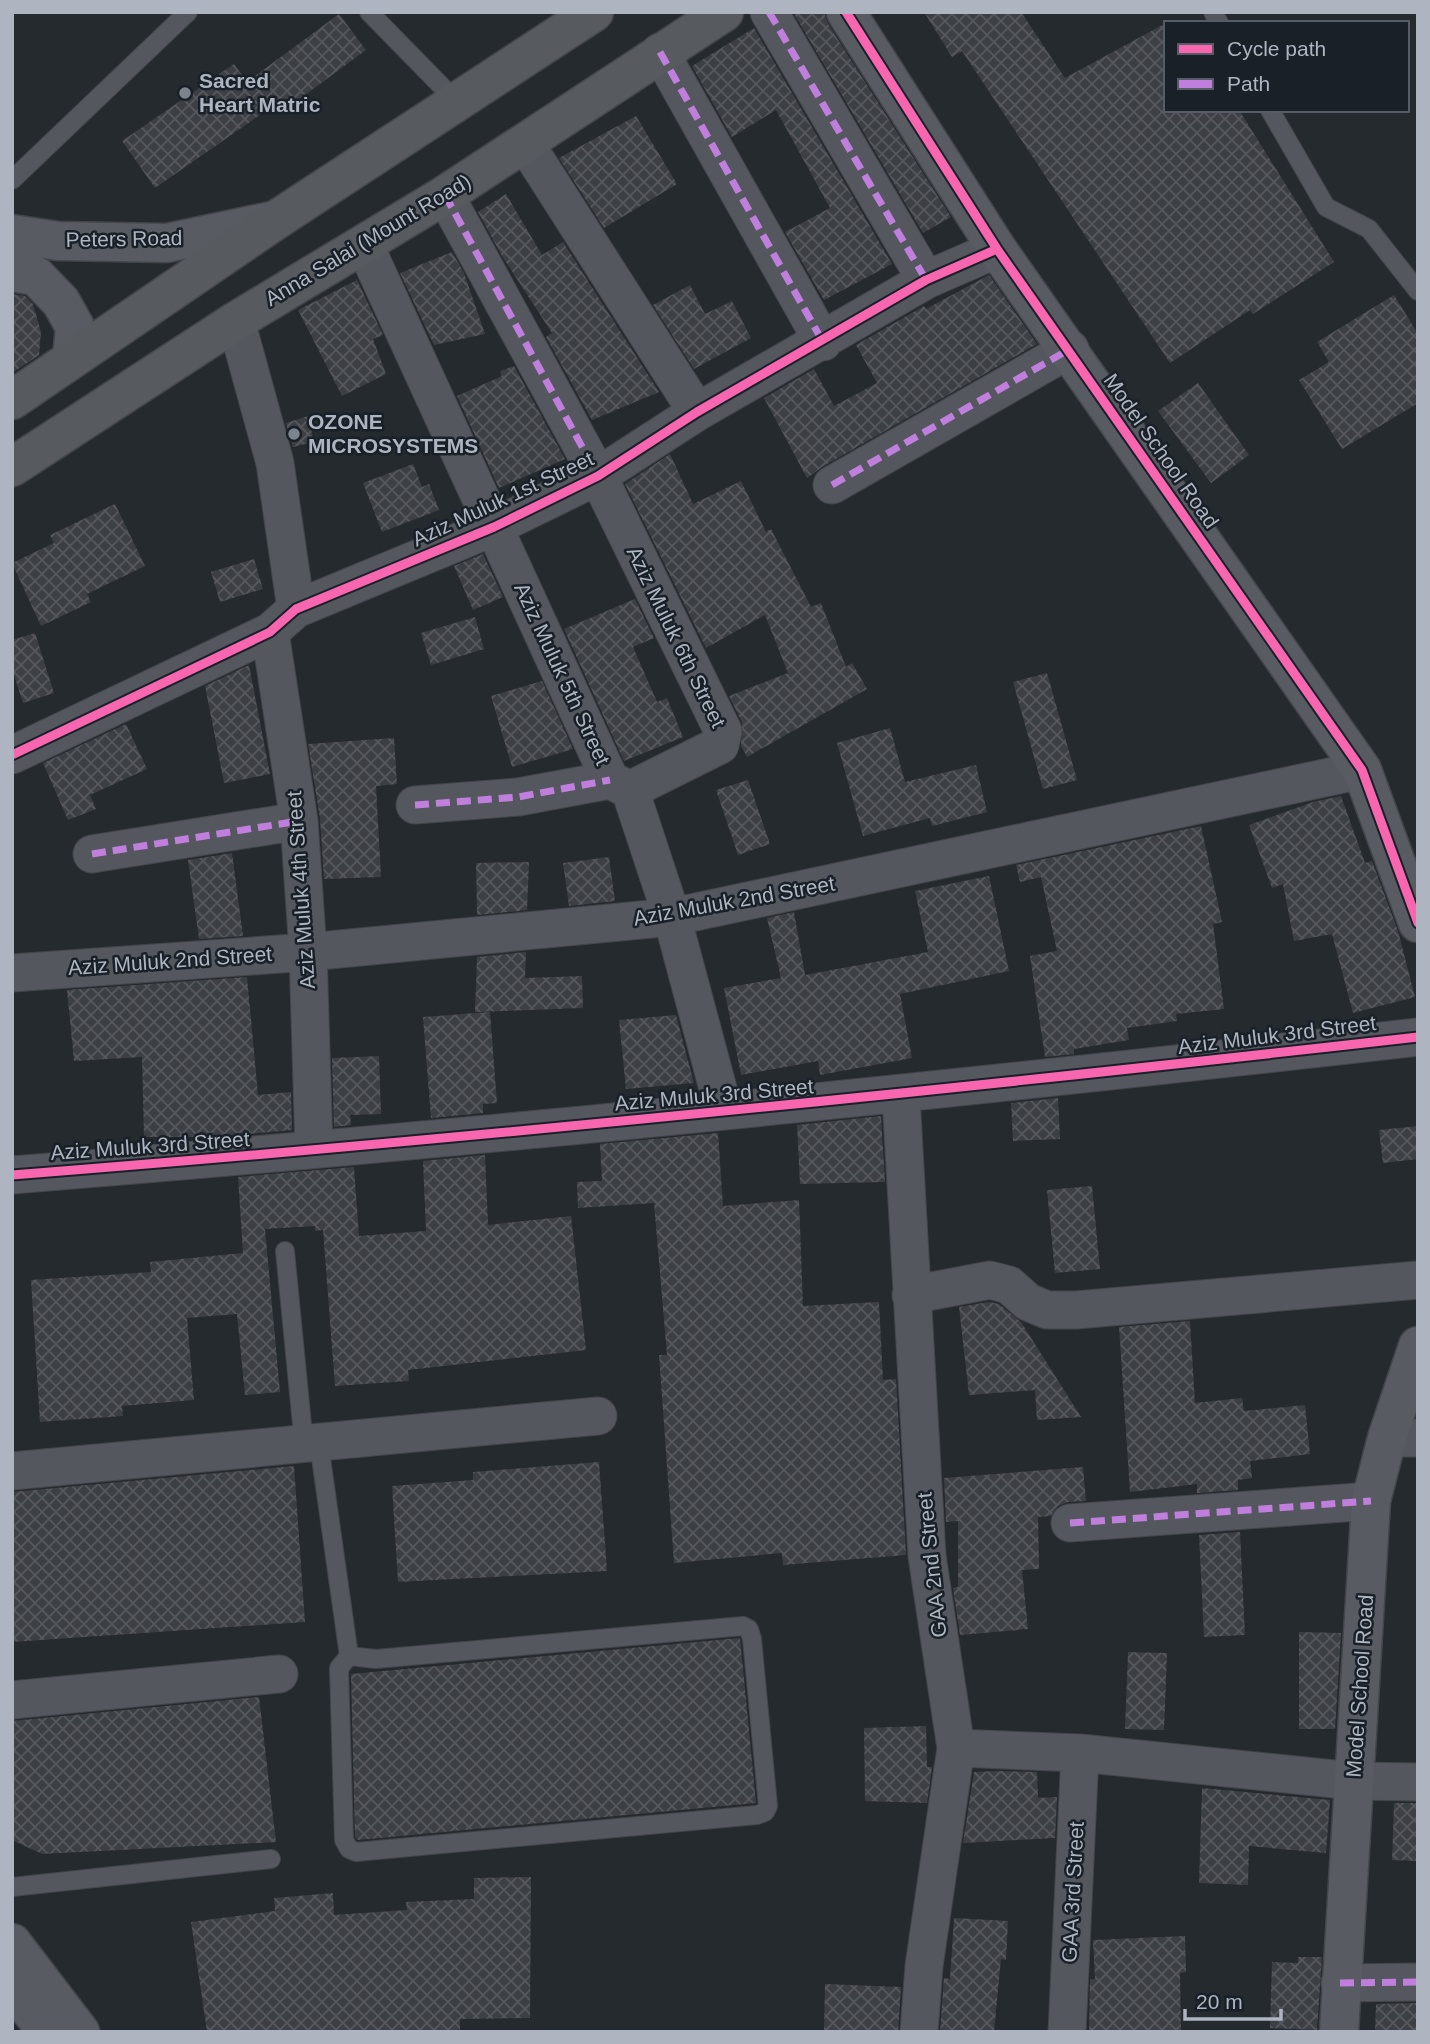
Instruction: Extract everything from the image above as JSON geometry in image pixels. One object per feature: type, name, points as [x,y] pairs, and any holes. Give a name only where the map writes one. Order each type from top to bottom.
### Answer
[{"type":"main road","points":[[12,400],[276,220],[594,12]]},
{"type":"main road","name":"Anna Salai (Mount Road)","points":[[12,467],[236,320],[445,195],[724,12]]},
{"type":"street","points":[[769,12],[926,280]]},
{"type":"street","name":"Model School Road","points":[[846,12],[997,249],[1070,349],[1362,770],[1418,923]]},
{"type":"street","points":[[660,52],[823,342]]},
{"type":"street","points":[[525,143],[697,412]]},
{"type":"street","points":[[445,195],[598,476]]},
{"type":"street","name":"Peters Road","points":[[12,234],[58,241],[167,243],[276,220]]},
{"type":"street","name":"Aziz Muluk 5th Street","points":[[364,244],[494,527],[620,785],[672,917],[724,1111]]},
{"type":"street","name":"Aziz Muluk 1st Street","points":[[12,755],[283,620],[494,527],[598,476],[697,412],[823,342],[926,280],[997,249]]},
{"type":"street","points":[[12,272],[36,276],[61,302],[75,327],[72,359]]},
{"type":"street","name":"Aziz Muluk 4th Street","points":[[236,320],[275,463],[283,620],[308,951],[313,1149]]},
{"type":"street","points":[[832,485],[1070,349]]},
{"type":"street","name":"Aziz Muluk 6th Street","points":[[598,476],[723,731],[720,745],[620,785]]},
{"type":"street","name":"Aziz Muluk 2nd Street","points":[[12,973],[308,951],[672,917],[1362,770]]},
{"type":"street","points":[[415,805],[620,785]]},
{"type":"street","points":[[92,854],[299,821]]},
{"type":"street","name":"Aziz Muluk 3rd Street","points":[[12,1175],[901,1096],[1418,1037]]},
{"type":"street","name":"GAA 2nd Street","points":[[901,1096],[927,1556],[956,1748],[924,1966],[919,2032]]},
{"type":"street","points":[[911,1295],[990,1280],[1009,1285],[1028,1302],[1047,1310],[1076,1310],[1418,1280]]},
{"type":"street","name":"Model School Road","points":[[1339,2032],[1371,1501],[1402,1438],[1418,1346]]},
{"type":"street","points":[[12,1471],[598,1416]]},
{"type":"street","points":[[1070,1523],[1371,1501]]},
{"type":"street","points":[[12,1700],[279,1674]]},
{"type":"street","points":[[956,1748],[1080,1753],[1354,1781],[1418,1782]]},
{"type":"street","name":"GAA 3rd Street","points":[[1067,2032],[1080,1753]]},
{"type":"street","points":[[12,1942],[80,2032]]},
{"type":"street","points":[[1340,1983],[1418,1982]]},
{"type":"street","points":[[12,1988],[48,2032]]},
{"type":"lane","points":[[12,180],[188,12]]},
{"type":"lane","points":[[369,12],[457,102]]},
{"type":"lane","points":[[1271,112],[1326,206],[1369,229],[1418,290]]},
{"type":"lane","points":[[285,1251],[311,1445],[349,1656],[340,1668],[344,1840],[356,1852],[757,1815],[765,1812],[768,1806],[752,1639],[749,1629],[743,1626],[376,1659],[349,1656]]},
{"type":"lane","points":[[12,1886],[271,1859]]},
{"type":"building","points":[[793,12],[824,12],[828,24],[951,217],[923,233]]},
{"type":"building","points":[[924,12],[1021,12],[1065,78],[1164,24],[1164,112],[1240,112],[1334,262],[1253,314],[1250,310],[1170,363],[962,51],[952,57]]},
{"type":"building","points":[[339,14],[366,50],[286,109],[280,101],[155,188],[122,141],[234,64],[247,82]]},
{"type":"building","points":[[754,28],[892,264],[824,300],[785,232],[830,208],[776,110],[732,137],[692,66]]},
{"type":"building","points":[[636,116],[677,184],[604,228],[559,158]]},
{"type":"building","points":[[506,194],[542,255],[563,242],[659,392],[592,420],[546,337],[552,333],[502,256],[478,212]]},
{"type":"building","points":[[452,252],[464,273],[485,334],[434,345],[400,273]]},
{"type":"building","points":[[989,275],[1037,344],[807,478],[764,398],[814,369],[834,406],[877,383],[856,345],[924,306],[926,309]]},
{"type":"building","points":[[357,280],[383,335],[373,339],[386,374],[342,396],[298,310]]},
{"type":"building","points":[[690,285],[705,314],[732,301],[751,338],[694,369],[653,305]]},
{"type":"building","points":[[12,294],[25,296],[33,304],[41,332],[39,355],[12,373]]},
{"type":"building","points":[[1394,295],[1418,334],[1418,403],[1342,449],[1299,380],[1329,362],[1317,342]]},
{"type":"building","points":[[514,366],[565,459],[499,488],[457,396],[502,376],[500,371]]},
{"type":"building","points":[[1198,383],[1249,455],[1211,483],[1158,411]]},
{"type":"building","name":"OZONE MICROSYSTEMS","points":[[308,416],[314,442],[293,447],[286,423]]},
{"type":"building","points":[[670,454],[693,504],[741,481],[766,532],[771,529],[811,607],[821,603],[846,667],[852,663],[867,689],[747,757],[741,746],[742,722],[729,696],[788,673],[765,615],[706,648],[625,484]]},
{"type":"building","points":[[413,464],[422,487],[429,484],[439,510],[382,532],[363,483]]},
{"type":"building","points":[[115,504],[145,566],[87,594],[91,602],[41,626],[12,563],[54,543],[50,535]]},
{"type":"building","points":[[483,554],[503,597],[473,610],[454,566]]},
{"type":"building","points":[[254,559],[263,589],[220,602],[211,572]]},
{"type":"building","points":[[635,599],[654,638],[633,647],[657,702],[667,698],[683,737],[624,761],[564,629]]},
{"type":"building","points":[[475,617],[484,649],[431,665],[421,633]]},
{"type":"building","points":[[35,633],[54,693],[23,703],[12,669],[12,640]]},
{"type":"building","points":[[249,665],[270,774],[224,783],[205,686]]},
{"type":"building","points":[[1047,673],[1077,780],[1043,789],[1013,682]]},
{"type":"building","points":[[542,681],[573,749],[512,767],[491,696]]},
{"type":"building","points":[[126,724],[147,769],[90,795],[96,809],[68,820],[43,763]]},
{"type":"building","points":[[890,728],[905,782],[976,765],[987,812],[932,826],[930,818],[863,836],[837,743]]},
{"type":"building","points":[[394,738],[397,784],[376,786],[381,877],[324,879],[320,818],[308,744]]},
{"type":"building","points":[[748,780],[770,844],[738,855],[716,790]]},
{"type":"building","points":[[1341,796],[1365,863],[1372,861],[1398,931],[1415,997],[1353,1013],[1332,934],[1294,941],[1283,884],[1272,888],[1249,825],[1313,802]]},
{"type":"building","points":[[1201,826],[1222,922],[1213,924],[1224,1009],[1176,1014],[1177,1021],[1127,1028],[1129,1040],[1074,1049],[1074,1054],[1045,1057],[1030,956],[1057,951],[1041,877],[1020,882],[1016,865]]},
{"type":"building","points":[[232,853],[243,936],[199,939],[188,860]]},
{"type":"building","points":[[609,857],[615,901],[569,906],[563,863]]},
{"type":"building","points":[[529,862],[527,910],[477,915],[476,863]]},
{"type":"building","points":[[989,876],[1009,971],[900,994],[912,1058],[820,1075],[818,1061],[741,1075],[724,988],[781,978],[767,918],[794,912],[805,975],[928,952],[915,891]]},
{"type":"building","points":[[526,952],[525,978],[582,976],[583,1008],[475,1012],[477,957]]},
{"type":"building","points":[[247,977],[258,1095],[291,1092],[292,1130],[215,1137],[144,1137],[142,1057],[74,1061],[67,990]]},
{"type":"building","points":[[490,1012],[497,1103],[483,1104],[483,1113],[431,1118],[423,1017]]},
{"type":"building","points":[[676,1015],[694,1083],[626,1089],[619,1020]]},
{"type":"building","points":[[379,1056],[381,1114],[350,1115],[351,1125],[334,1127],[332,1058]]},
{"type":"building","points":[[1058,1098],[1060,1139],[1013,1141],[1011,1103]]},
{"type":"building","points":[[881,1116],[885,1182],[800,1184],[797,1125]]},
{"type":"building","points":[[1418,1126],[1418,1159],[1383,1163],[1379,1130]]},
{"type":"building","points":[[718,1133],[723,1206],[799,1200],[803,1306],[879,1302],[883,1380],[896,1379],[906,1555],[783,1565],[782,1553],[674,1563],[659,1355],[667,1355],[654,1203],[578,1208],[577,1182],[602,1181],[600,1144]]},
{"type":"building","points":[[485,1155],[488,1225],[571,1216],[586,1350],[408,1370],[409,1381],[335,1386],[323,1230],[315,1231],[315,1226],[265,1229],[280,1392],[245,1395],[237,1314],[187,1318],[194,1400],[122,1406],[123,1416],[40,1422],[31,1280],[151,1272],[150,1262],[243,1253],[238,1177],[354,1167],[359,1236],[426,1231],[423,1161]]},
{"type":"building","points":[[1092,1186],[1100,1269],[1055,1273],[1047,1190]]},
{"type":"building","points":[[989,1302],[999,1304],[1021,1322],[1081,1417],[1037,1420],[1035,1390],[969,1395],[959,1307]]},
{"type":"building","points":[[1190,1321],[1195,1403],[1242,1398],[1244,1411],[1305,1405],[1310,1454],[1250,1461],[1252,1478],[1238,1480],[1238,1490],[1197,1493],[1197,1484],[1130,1492],[1119,1327]]},
{"type":"building","points":[[599,1462],[607,1571],[398,1582],[392,1486],[473,1480],[473,1472]]},
{"type":"building","points":[[294,1466],[305,1622],[12,1642],[12,1492]]},
{"type":"building","points":[[1083,1467],[1086,1501],[1068,1502],[1058,1506],[1051,1516],[1038,1517],[1039,1569],[1022,1570],[1028,1629],[960,1635],[953,1588],[958,1587],[958,1521],[946,1522],[944,1478]]},
{"type":"building","points":[[1240,1532],[1245,1635],[1204,1637],[1199,1535]]},
{"type":"building","points":[[1299,1632],[1341,1633],[1335,1729],[1299,1729]]},
{"type":"building","points":[[740,1638],[756,1803],[358,1840],[355,1837],[351,1674]]},
{"type":"building","points":[[1128,1652],[1167,1653],[1164,1730],[1125,1729]]},
{"type":"building","points":[[259,1697],[276,1842],[42,1854],[12,1840],[12,1721]]},
{"type":"building","points":[[926,1726],[927,1767],[932,1767],[927,1803],[865,1801],[864,1728]]},
{"type":"building","points":[[974,1772],[1037,1772],[1038,1798],[1057,1797],[1055,1838],[963,1843]]},
{"type":"building","points":[[1202,1788],[1330,1800],[1326,1853],[1249,1846],[1248,1885],[1199,1883]]},
{"type":"building","points":[[1394,1803],[1418,1803],[1418,1861],[1392,1860]]},
{"type":"building","points":[[531,1877],[530,2018],[460,2019],[460,2032],[207,2032],[191,1922],[275,1911],[274,1898],[333,1893],[334,1915],[407,1910],[406,1902],[474,1899],[474,1878]]},
{"type":"building","points":[[954,1918],[1008,1921],[1006,1960],[1001,1959],[994,2032],[940,2032],[944,1978],[950,1979]]},
{"type":"building","points":[[1185,1936],[1186,1972],[1180,1973],[1181,2032],[1089,2032],[1090,1979],[1095,1979],[1093,1940]]},
{"type":"building","points":[[1298,1957],[1322,1957],[1317,2030],[1270,2028],[1272,1962],[1298,1963]]},
{"type":"building","points":[[825,1984],[901,1987],[898,2032],[824,2032]]},
{"type":"building","points":[[1418,2003],[1418,2032],[1375,2032],[1376,2004]]},
{"type":"marked path","points":[[769,12],[926,280]]},
{"type":"marked path","points":[[660,52],[823,342]]},
{"type":"marked path","points":[[445,195],[598,476]]},
{"type":"marked path","points":[[832,485],[1070,349]]},
{"type":"marked path","points":[[415,805],[518,797],[610,780]]},
{"type":"marked path","points":[[92,854],[299,821]]},
{"type":"marked path","points":[[1070,1523],[1371,1501]]},
{"type":"marked path","points":[[1340,1983],[1418,1982]]},
{"type":"cycle path","points":[[846,12],[997,249],[1362,770],[1418,923]]},
{"type":"cycle path","points":[[12,755],[270,632],[296,609],[494,527],[598,476],[697,412],[926,280],[997,249]]},
{"type":"cycle path","points":[[12,1175],[716,1112],[1418,1037]]},
{"type":"place","name":"Sacred Heart Matric","points":[[185,93]]},
{"type":"place","name":"OZONE MICROSYSTEMS","points":[[294,434]]}]
